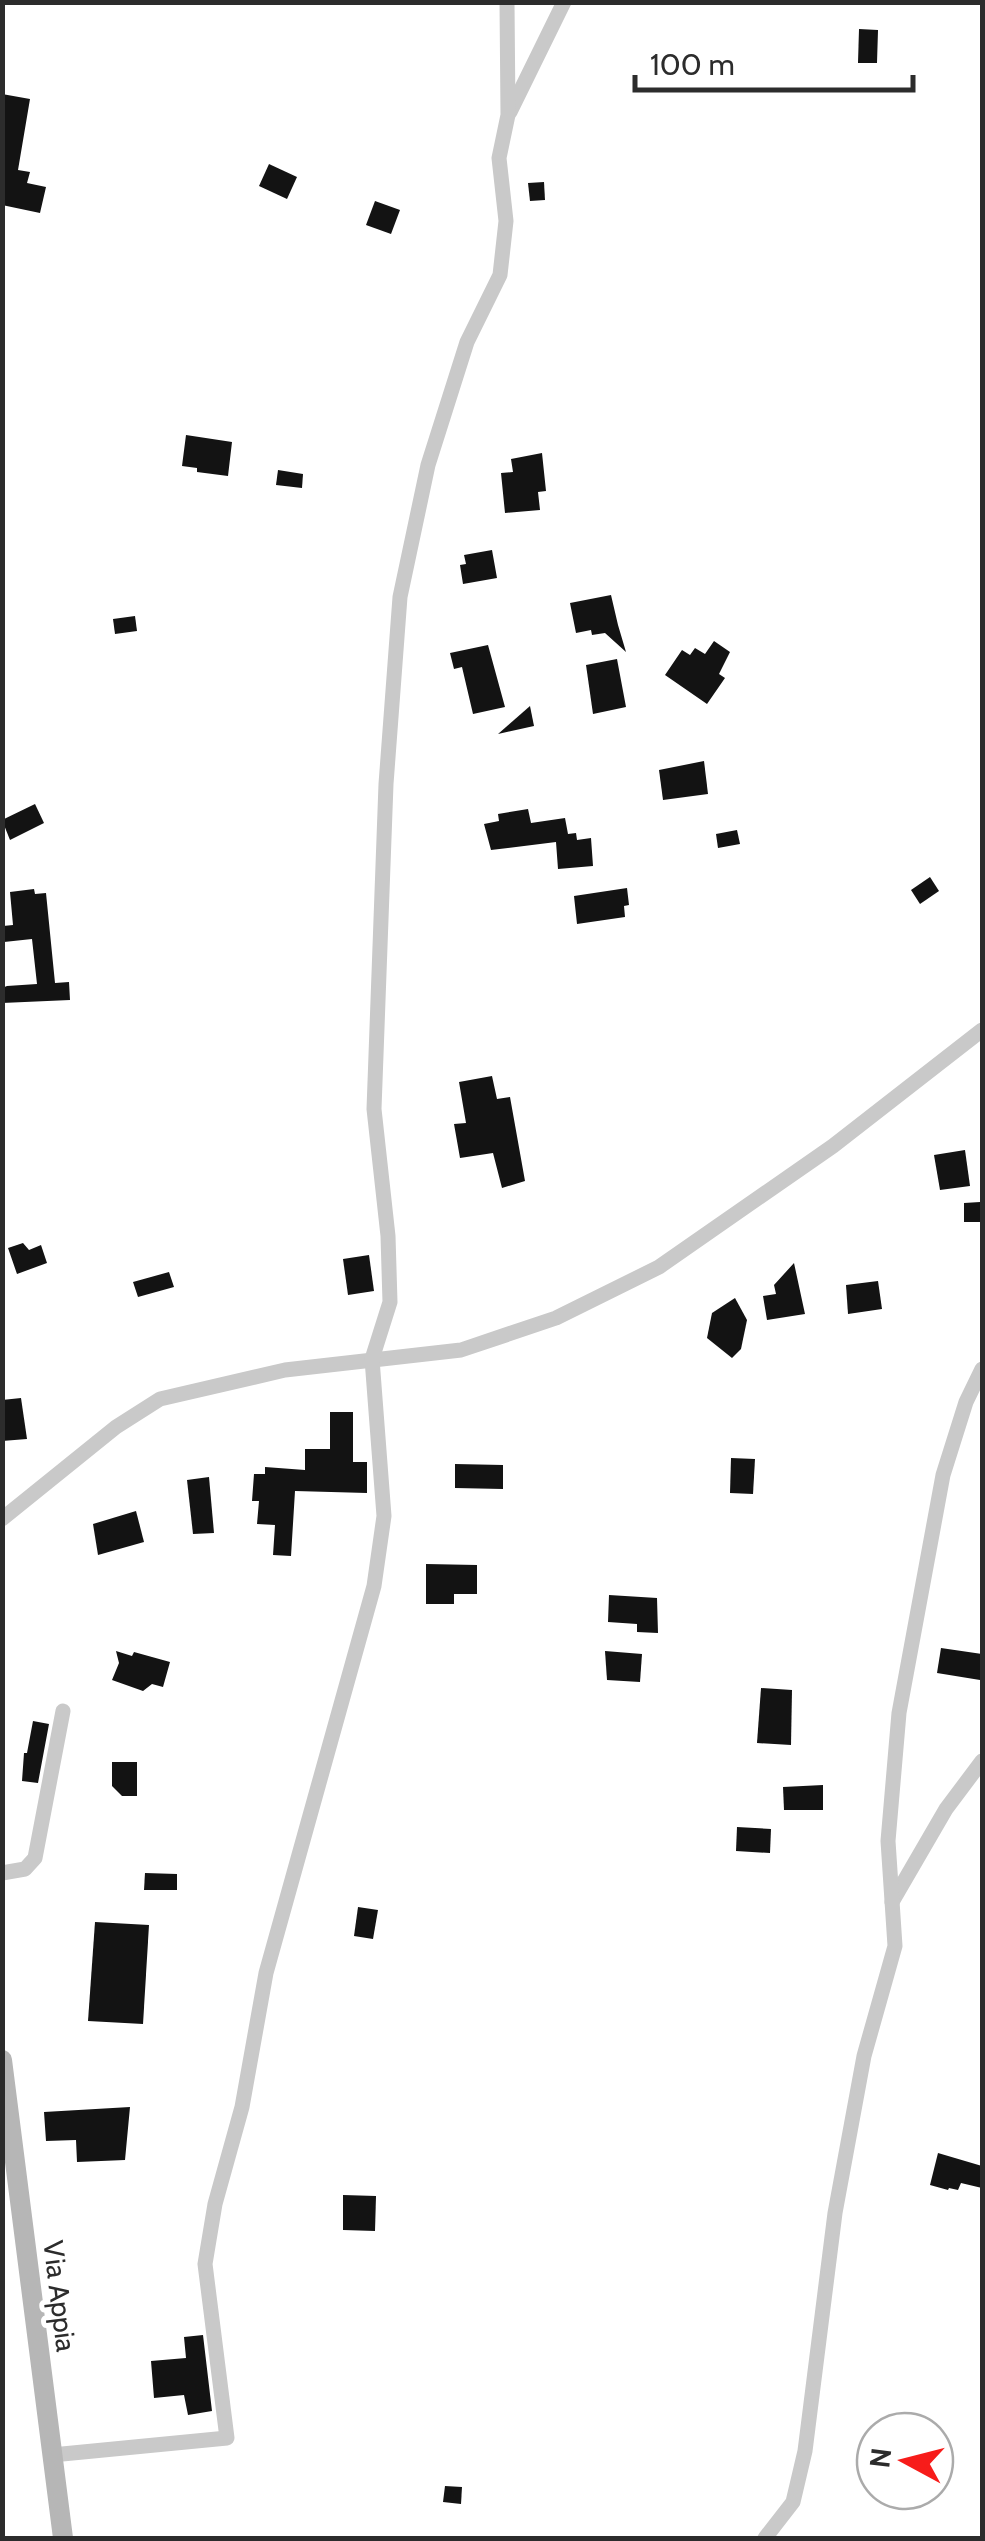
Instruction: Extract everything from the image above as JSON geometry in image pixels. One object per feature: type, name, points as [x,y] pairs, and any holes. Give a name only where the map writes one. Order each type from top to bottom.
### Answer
[{"type":"main road","name":"Via Appia","points":[[2,2060],[62,2538]]},
{"type":"street","points":[[52,2455],[227,2438],[204,2264],[245,2089],[266,1973],[374,1586],[384,1516],[372,1359],[390,1302],[388,1236],[374,1109],[386,784],[400,597],[428,465],[467,342],[500,275],[506,221],[499,158],[508,115],[508,2]]},
{"type":"street","points":[[508,115],[564,2]]},
{"type":"street","points":[[2,1520],[116,1426],[160,1399],[285,1370],[462,1350],[556,1318],[659,1267],[834,1146],[982,1031]]},
{"type":"street","points":[[765,2538],[793,2502],[806,2450],[834,2214],[864,2056],[895,1946],[888,1840],[898,1713],[943,1475],[966,1402],[982,1369]]},
{"type":"street","points":[[2,1874],[25,1869],[35,1858],[63,1712]]},
{"type":"street","points":[[892,1902],[946,1809],[982,1761]]},
{"type":"building","points":[[859,29],[878,30],[877,63],[858,63]]},
{"type":"building","points":[[2,94],[30,99],[18,170],[30,172],[27,183],[46,187],[40,213],[2,205]]},
{"type":"building","points":[[269,164],[297,177],[287,199],[259,186]]},
{"type":"building","points":[[544,182],[545,200],[530,201],[528,183]]},
{"type":"building","points":[[375,201],[400,210],[391,234],[366,225]]},
{"type":"building","points":[[186,435],[232,442],[228,476],[182,466]]},
{"type":"building","points":[[542,453],[546,491],[538,492],[540,510],[505,513],[501,473],[513,472],[511,459]]},
{"type":"building","points":[[278,470],[303,474],[302,488],[276,485]]},
{"type":"building","points":[[492,550],[497,578],[463,584],[460,565],[466,564],[464,555]]},
{"type":"building","points":[[611,595],[626,652],[605,633],[576,633],[570,603]]},
{"type":"building","points":[[135,616],[137,631],[115,634],[113,619]]},
{"type":"building","points":[[714,641],[730,652],[719,674],[725,678],[707,704],[665,675],[682,650],[690,655],[695,648],[705,654]]},
{"type":"building","points":[[488,645],[505,707],[473,714],[462,667],[454,669],[450,653]]},
{"type":"building","points":[[617,659],[626,707],[593,714],[586,665]]},
{"type":"building","points":[[530,706],[534,726],[498,734]]},
{"type":"building","points":[[704,761],[708,794],[663,800],[659,770]]},
{"type":"building","points":[[35,804],[44,823],[10,840],[2,820]]},
{"type":"building","points":[[528,809],[531,823],[565,818],[568,834],[576,833],[577,840],[591,838],[593,866],[558,869],[556,842],[491,850],[484,824],[499,821],[498,814]]},
{"type":"building","points":[[737,830],[740,844],[718,848],[716,834]]},
{"type":"building","points":[[930,877],[939,891],[920,904],[911,890]]},
{"type":"building","points":[[627,888],[629,905],[624,906],[625,917],[577,924],[574,896]]},
{"type":"building","points":[[34,889],[35,894],[46,893],[55,983],[69,982],[70,1000],[2,1003],[2,988],[37,984],[32,939],[4,942],[3,926],[13,925],[10,892]]},
{"type":"building","points":[[492,1076],[497,1099],[510,1097],[525,1181],[502,1188],[493,1153],[460,1158],[454,1124],[466,1123],[459,1082]]},
{"type":"building","points":[[965,1150],[970,1186],[940,1190],[934,1155]]},
{"type":"building","points":[[980,1202],[980,1222],[964,1222],[964,1203]]},
{"type":"building","points":[[23,1243],[29,1250],[41,1245],[47,1263],[17,1274],[8,1248]]},
{"type":"building","points":[[369,1255],[374,1291],[348,1295],[343,1259]]},
{"type":"building","points":[[794,1263],[805,1314],[767,1320],[763,1296],[776,1294],[774,1285]]},
{"type":"building","points":[[169,1272],[174,1287],[138,1297],[133,1282]]},
{"type":"building","points":[[878,1281],[882,1309],[848,1314],[846,1285]]},
{"type":"building","points":[[735,1298],[747,1320],[741,1349],[732,1358],[707,1338],[712,1313]]},
{"type":"building","points":[[21,1398],[27,1439],[2,1441],[2,1400]]},
{"type":"building","points":[[330,1412],[353,1412],[353,1462],[367,1462],[367,1493],[295,1491],[291,1556],[273,1555],[275,1525],[257,1524],[259,1501],[252,1501],[254,1474],[265,1474],[265,1467],[305,1470],[305,1449],[330,1449]]},
{"type":"building","points":[[731,1458],[755,1459],[753,1494],[730,1493]]},
{"type":"building","points":[[455,1464],[503,1465],[503,1489],[455,1488]]},
{"type":"building","points":[[209,1477],[214,1533],[193,1534],[187,1480]]},
{"type":"building","points":[[136,1511],[144,1542],[98,1555],[93,1524]]},
{"type":"building","points":[[426,1564],[477,1565],[477,1594],[454,1594],[454,1604],[426,1604]]},
{"type":"building","points":[[609,1595],[657,1598],[658,1633],[637,1632],[637,1624],[608,1622]]},
{"type":"building","points":[[941,1648],[982,1654],[980,1680],[937,1673]]},
{"type":"building","points":[[116,1651],[170,1662],[163,1687],[152,1684],[143,1691],[112,1680],[119,1663]]},
{"type":"building","points":[[605,1651],[642,1654],[640,1682],[607,1680]]},
{"type":"building","points":[[761,1688],[792,1690],[791,1745],[757,1743]]},
{"type":"building","points":[[33,1721],[49,1724],[38,1783],[22,1781],[24,1753]]},
{"type":"building","points":[[112,1762],[137,1762],[137,1796],[122,1796],[112,1786]]},
{"type":"building","points":[[823,1785],[823,1810],[784,1810],[783,1787]]},
{"type":"building","points":[[737,1827],[771,1829],[770,1853],[736,1851]]},
{"type":"building","points":[[145,1873],[177,1874],[177,1890],[144,1890]]},
{"type":"building","points":[[358,1907],[378,1910],[373,1939],[354,1936]]},
{"type":"building","points":[[95,1922],[149,1925],[143,2024],[88,2021]]},
{"type":"building","points":[[130,2107],[125,2160],[77,2162],[76,2140],[46,2141],[44,2112]]},
{"type":"building","points":[[938,2153],[982,2166],[982,2188],[961,2183],[958,2190],[948,2190],[930,2185]]},
{"type":"building","points":[[343,2195],[376,2196],[375,2231],[343,2230]]},
{"type":"building","points":[[203,2335],[212,2411],[188,2415],[184,2395],[154,2398],[151,2361],[186,2358],[184,2337]]},
{"type":"building","points":[[445,2486],[462,2487],[461,2504],[443,2502]]}]
